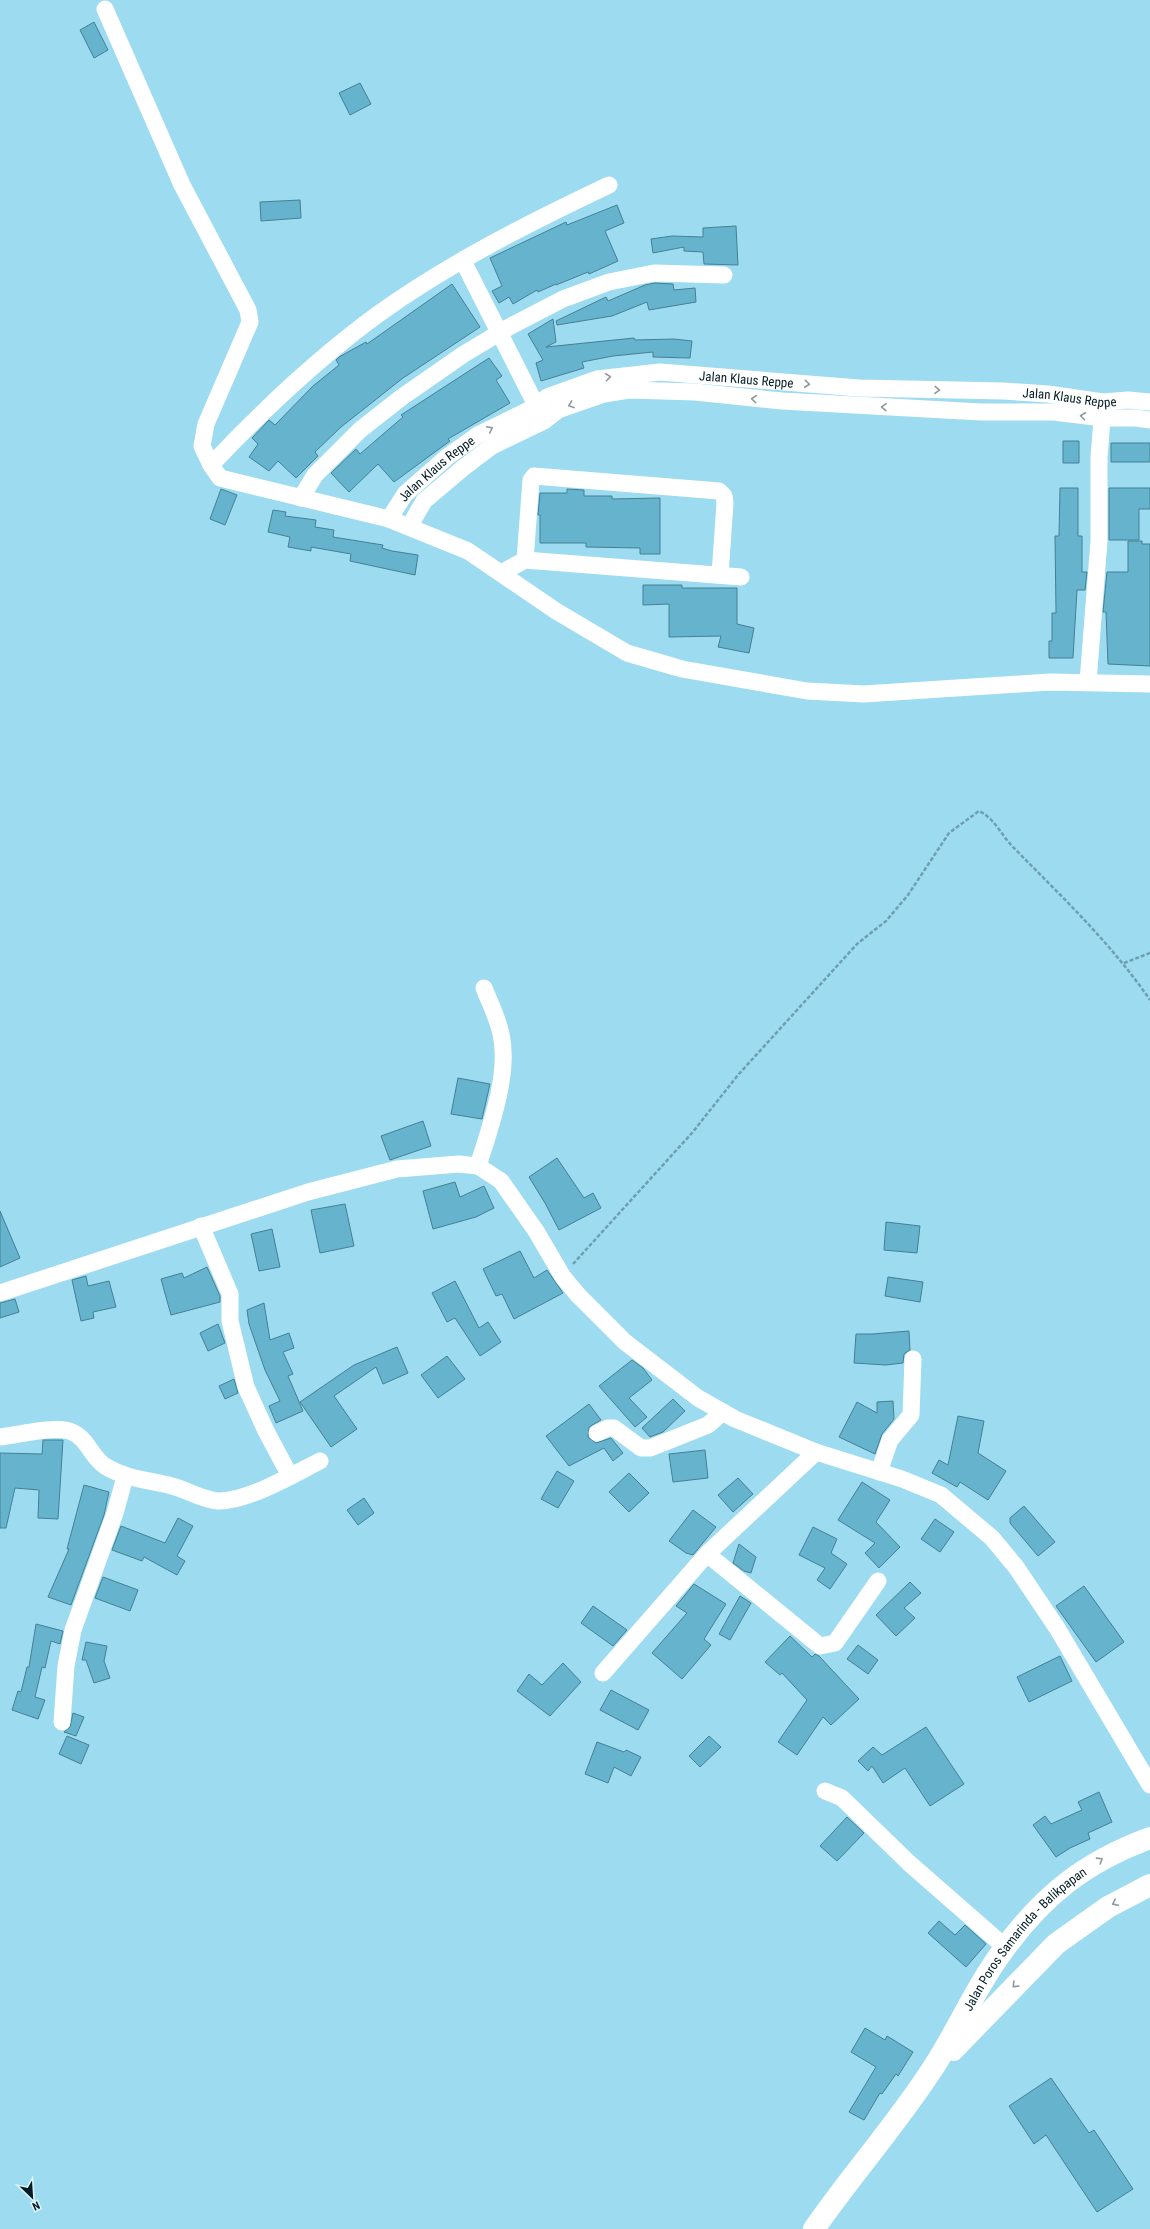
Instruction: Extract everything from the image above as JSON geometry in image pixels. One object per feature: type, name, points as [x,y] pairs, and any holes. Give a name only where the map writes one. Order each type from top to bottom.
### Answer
[{"type":"highway","name":"Jalan Poros Samarinda - Balikpapan","points":[[814,2229],[930,2073],[1005,1948],[1043,1902],[1075,1876],[1103,1857],[1150,1838]]},
{"type":"highway","name":"Jalan Poros Samarinda - Balikpapan","points":[[930,2073],[1056,1944],[1108,1907],[1150,1885]]},
{"type":"street","points":[[105,9],[182,185],[248,310],[250,322],[206,424],[202,446],[211,465],[220,478],[389,518],[468,551],[556,611],[627,653],[682,669],[807,691],[864,694],[1050,682],[1150,684]]},
{"type":"street","points":[[211,465],[302,376],[376,316],[509,233],[609,185]]},
{"type":"street","points":[[463,261],[498,333],[540,413]]},
{"type":"street","points":[[301,498],[315,475],[360,430],[402,397],[498,333],[563,299],[608,282],[654,273],[724,275]]},
{"type":"street","name":"Jalan Klaus Reppe","points":[[389,518],[405,494],[447,458],[478,435],[540,413],[558,410],[604,394],[629,390],[695,392],[782,401],[900,408],[1054,412],[1103,410],[1150,420]]},
{"type":"street","name":"Jalan Klaus Reppe","points":[[1103,410],[1128,400],[1150,402]]},
{"type":"street","points":[[1088,682],[1099,541],[1099,457],[1103,410]]},
{"type":"street","name":"Jalan Klaus Reppe","points":[[409,527],[424,501],[492,446],[540,413]]},
{"type":"street","points":[[526,560],[531,480],[534,476],[719,491],[724,496],[725,503],[720,574]]},
{"type":"street","points":[[501,573],[526,560],[720,574],[741,577]]},
{"type":"street","points":[[478,1166],[491,1126],[502,1077],[502,1035],[484,988]]},
{"type":"street","points":[[0,1293],[308,1192],[397,1168],[459,1164],[478,1166],[501,1181],[536,1231],[563,1277],[578,1295],[625,1342],[698,1398],[723,1412],[816,1452],[879,1472],[941,1496],[992,1538],[1016,1567],[1057,1628],[1150,1785]]},
{"type":"street","points":[[201,1226],[230,1294],[230,1321],[246,1387],[266,1431],[290,1476]]},
{"type":"street","points":[[879,1472],[890,1440],[911,1415],[913,1359]]},
{"type":"street","points":[[597,1433],[608,1428],[614,1428],[642,1448],[650,1448],[708,1425],[723,1412]]},
{"type":"street","points":[[0,1437],[56,1428],[72,1432],[87,1444],[95,1458],[125,1477],[172,1486],[217,1501],[245,1496],[320,1462]]},
{"type":"street","points":[[603,1673],[707,1554],[816,1452]]},
{"type":"street","points":[[62,1722],[66,1666],[73,1630],[115,1513],[125,1477]]},
{"type":"street","points":[[707,1554],[820,1646],[835,1643],[878,1581]]},
{"type":"street","points":[[825,1791],[842,1798],[909,1863],[1005,1948]]},
{"type":"path","points":[[563,1277],[580,1255],[692,1133],[749,1063],[857,944],[886,921],[908,895],[949,834],[979,811],[986,814],[1010,844],[1124,963],[1150,1000]]},
{"type":"path","points":[[1124,963],[1150,953]]},
{"type":"building","points":[[94,22],[108,50],[94,58],[80,30]]},
{"type":"building","points":[[360,83],[371,104],[350,115],[339,93]]},
{"type":"building","points":[[300,200],[301,218],[261,221],[260,202]]},
{"type":"building","points":[[617,205],[624,223],[605,231],[618,261],[589,274],[588,272],[538,292],[537,290],[513,304],[509,297],[499,303],[492,291],[502,286],[490,258],[566,222],[567,225]]},
{"type":"building","points":[[736,226],[738,265],[704,264],[703,252],[684,251],[684,247],[653,253],[651,239],[672,236],[703,237],[703,228]]},
{"type":"building","points":[[655,283],[673,284],[674,290],[695,288],[696,302],[649,310],[647,302],[612,316],[557,325],[556,321],[606,297],[608,301],[645,285]]},
{"type":"building","points":[[452,284],[480,327],[403,378],[341,427],[315,452],[318,456],[296,478],[278,461],[269,471],[249,457],[258,444],[252,438],[269,420],[275,425],[313,386],[339,365],[336,360],[339,357],[366,342],[367,344]]},
{"type":"building","points":[[553,319],[556,342],[546,347],[634,338],[635,340],[674,339],[692,341],[690,358],[653,357],[653,352],[613,356],[582,362],[584,368],[541,381],[536,363],[543,360],[528,334]]},
{"type":"building","points":[[489,358],[502,376],[496,380],[510,403],[448,439],[450,441],[394,482],[378,464],[349,492],[331,473],[356,449],[360,454],[403,417],[401,415]]},
{"type":"building","points":[[1063,441],[1079,441],[1079,463],[1063,463]]},
{"type":"building","points":[[1111,443],[1150,443],[1150,462],[1111,462]]},
{"type":"building","points":[[1060,488],[1078,488],[1078,536],[1082,536],[1082,572],[1087,572],[1085,590],[1077,590],[1073,658],[1049,658],[1049,641],[1052,641],[1052,613],[1056,613],[1055,536],[1059,536]]},
{"type":"building","points":[[1109,488],[1150,488],[1150,509],[1139,509],[1139,540],[1109,540]]},
{"type":"building","points":[[221,489],[237,495],[225,525],[210,519]]},
{"type":"building","points":[[567,489],[584,490],[584,496],[612,496],[612,499],[660,498],[660,554],[640,554],[640,548],[586,547],[586,543],[540,543],[540,515],[538,515],[540,493],[567,493]]},
{"type":"building","points":[[273,510],[286,512],[285,516],[316,520],[315,527],[334,530],[333,537],[383,545],[382,548],[392,551],[418,555],[415,575],[350,561],[351,554],[311,547],[311,551],[288,547],[290,537],[268,532]]},
{"type":"building","points":[[1128,541],[1142,541],[1142,544],[1150,544],[1150,666],[1108,664],[1106,612],[1103,612],[1107,572],[1128,572]]},
{"type":"building","points":[[643,585],[682,585],[682,588],[737,588],[737,624],[754,628],[749,653],[718,647],[721,636],[669,637],[669,604],[643,605]]},
{"type":"building","points":[[458,1078],[490,1084],[482,1119],[451,1114]]},
{"type":"building","points":[[423,1121],[431,1146],[390,1160],[381,1136]]},
{"type":"building","points":[[557,1158],[584,1198],[593,1193],[601,1208],[559,1230],[529,1177]]},
{"type":"building","points":[[455,1182],[460,1197],[484,1186],[494,1208],[476,1217],[433,1229],[423,1191]]},
{"type":"building","points":[[345,1204],[354,1246],[320,1253],[311,1210]]},
{"type":"building","points":[[0,1211],[20,1258],[0,1267]]},
{"type":"building","points":[[886,1222],[920,1226],[917,1253],[884,1250]]},
{"type":"building","points":[[272,1229],[280,1267],[259,1271],[251,1234]]},
{"type":"building","points":[[520,1251],[534,1278],[547,1270],[563,1293],[514,1319],[502,1294],[496,1296],[483,1269]]},
{"type":"building","points":[[207,1267],[220,1296],[220,1302],[171,1315],[161,1279],[182,1273],[184,1278]]},
{"type":"building","points":[[86,1276],[88,1286],[109,1281],[116,1307],[93,1312],[94,1318],[81,1321],[72,1280]]},
{"type":"building","points":[[888,1277],[923,1282],[920,1302],[885,1296]]},
{"type":"building","points":[[455,1281],[479,1328],[488,1322],[501,1342],[480,1356],[455,1318],[447,1322],[432,1293]]},
{"type":"building","points":[[15,1299],[19,1312],[0,1318],[0,1303]]},
{"type":"building","points":[[264,1303],[270,1340],[289,1333],[294,1348],[283,1352],[293,1374],[288,1376],[303,1411],[276,1423],[269,1406],[280,1401],[265,1370],[249,1324],[247,1310]]},
{"type":"building","points":[[218,1324],[225,1343],[208,1351],[200,1333]]},
{"type":"building","points":[[909,1331],[910,1350],[904,1354],[903,1363],[886,1365],[854,1363],[856,1334]]},
{"type":"building","points":[[397,1347],[408,1373],[383,1384],[376,1367],[334,1396],[357,1429],[331,1447],[300,1402],[354,1365]]},
{"type":"building","points":[[447,1356],[465,1379],[438,1398],[421,1375]]},
{"type":"building","points":[[632,1360],[643,1368],[652,1380],[629,1398],[647,1417],[635,1427],[599,1386]]},
{"type":"building","points":[[234,1379],[238,1393],[225,1399],[219,1386]]},
{"type":"building","points":[[673,1399],[685,1411],[663,1432],[650,1437],[642,1428]]},
{"type":"building","points":[[893,1401],[894,1419],[882,1434],[875,1454],[839,1437],[857,1402],[877,1413],[877,1402]]},
{"type":"building","points":[[589,1404],[601,1420],[589,1427],[588,1437],[596,1443],[611,1438],[623,1453],[613,1461],[604,1448],[569,1466],[546,1436]]},
{"type":"building","points":[[958,1416],[984,1421],[978,1453],[1006,1471],[988,1500],[960,1482],[957,1487],[932,1473],[939,1460],[948,1465]]},
{"type":"building","points":[[43,1440],[63,1440],[58,1519],[38,1518],[39,1490],[15,1488],[6,1528],[0,1528],[0,1453],[42,1454]]},
{"type":"building","points":[[705,1450],[708,1478],[673,1482],[669,1454]]},
{"type":"building","points":[[557,1471],[574,1481],[558,1508],[541,1499]]},
{"type":"building","points":[[629,1473],[649,1493],[629,1512],[609,1492]]},
{"type":"building","points":[[738,1478],[753,1494],[733,1512],[718,1495]]},
{"type":"building","points":[[862,1482],[890,1500],[876,1522],[900,1547],[879,1568],[865,1553],[875,1543],[838,1520]]},
{"type":"building","points":[[84,1485],[109,1492],[104,1515],[71,1605],[48,1597],[69,1549],[67,1549]]},
{"type":"building","points":[[364,1498],[374,1513],[358,1525],[347,1510]]},
{"type":"building","points":[[1024,1506],[1055,1542],[1038,1556],[1010,1523],[1010,1518]]},
{"type":"building","points":[[693,1510],[716,1527],[693,1555],[686,1553],[669,1541]]},
{"type":"building","points":[[178,1518],[193,1526],[177,1556],[185,1561],[177,1575],[144,1557],[142,1561],[112,1550],[121,1526],[165,1543]]},
{"type":"building","points":[[935,1519],[954,1532],[940,1552],[921,1539]]},
{"type":"building","points":[[813,1527],[837,1539],[831,1553],[847,1564],[830,1589],[817,1580],[825,1568],[799,1555]]},
{"type":"building","points":[[739,1544],[756,1557],[751,1573],[744,1571],[733,1563]]},
{"type":"building","points":[[103,1577],[138,1590],[130,1611],[95,1598]]},
{"type":"building","points":[[910,1582],[921,1593],[904,1608],[915,1618],[896,1636],[876,1615]]},
{"type":"building","points":[[694,1584],[726,1604],[704,1639],[711,1645],[682,1679],[652,1653],[687,1613],[676,1606]]},
{"type":"building","points":[[1084,1586],[1124,1642],[1096,1662],[1056,1606]]},
{"type":"building","points":[[740,1596],[751,1603],[730,1640],[719,1634]]},
{"type":"building","points":[[593,1606],[627,1630],[613,1646],[581,1623]]},
{"type":"building","points":[[36,1624],[63,1631],[60,1644],[51,1641],[45,1668],[42,1667],[35,1697],[45,1700],[38,1719],[12,1710],[18,1691],[21,1692],[27,1667],[29,1667]]},
{"type":"building","points":[[790,1636],[812,1657],[815,1654],[819,1656],[859,1699],[831,1725],[823,1717],[797,1755],[778,1742],[807,1700],[782,1673],[780,1675],[765,1662]]},
{"type":"building","points":[[86,1642],[107,1646],[104,1661],[110,1678],[94,1683],[86,1660],[82,1660]]},
{"type":"building","points":[[858,1645],[878,1660],[868,1674],[847,1659]]},
{"type":"building","points":[[1060,1656],[1072,1681],[1029,1702],[1017,1677]]},
{"type":"building","points":[[563,1663],[581,1682],[550,1716],[517,1691],[529,1674],[542,1685]]},
{"type":"building","points":[[611,1690],[649,1710],[638,1730],[600,1710]]},
{"type":"building","points":[[73,1713],[84,1717],[76,1736],[64,1732],[70,1727]]},
{"type":"building","points":[[926,1727],[964,1784],[930,1806],[905,1768],[883,1783],[872,1766],[868,1771],[858,1761],[873,1747],[882,1755]]},
{"type":"building","points":[[67,1736],[89,1745],[81,1764],[59,1754]]},
{"type":"building","points":[[709,1736],[721,1747],[700,1767],[689,1756]]},
{"type":"building","points":[[597,1742],[624,1752],[626,1750],[641,1757],[631,1776],[614,1767],[608,1783],[585,1774]]},
{"type":"building","points":[[1099,1792],[1112,1822],[1088,1833],[1090,1839],[1070,1848],[1056,1857],[1033,1825],[1045,1816],[1051,1824],[1082,1810],[1078,1802]]},
{"type":"building","points":[[847,1817],[864,1833],[837,1861],[820,1846]]},
{"type":"building","points":[[939,1921],[955,1935],[965,1925],[986,1944],[966,1967],[928,1933]]},
{"type":"building","points":[[865,2028],[885,2040],[887,2036],[913,2052],[898,2076],[896,2074],[882,2094],[880,2093],[864,2120],[849,2112],[876,2067],[851,2052]]},
{"type":"building","points":[[1051,2078],[1089,2133],[1094,2130],[1133,2189],[1097,2212],[1046,2135],[1034,2144],[1009,2106]]}]
